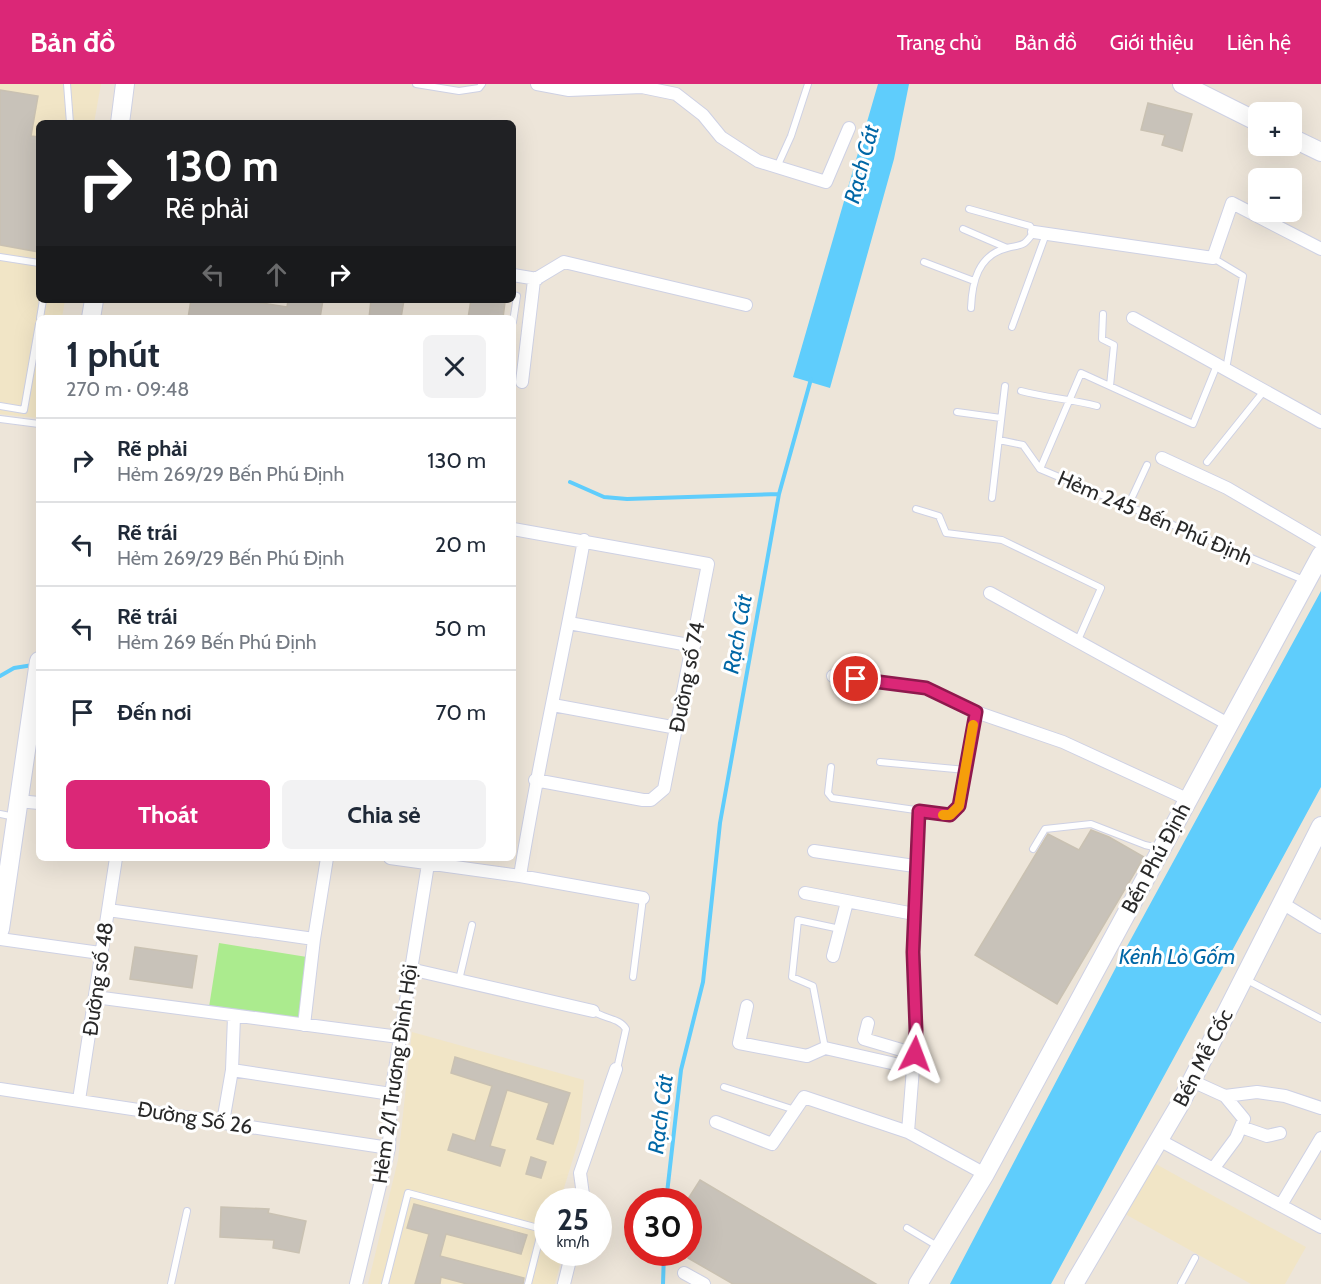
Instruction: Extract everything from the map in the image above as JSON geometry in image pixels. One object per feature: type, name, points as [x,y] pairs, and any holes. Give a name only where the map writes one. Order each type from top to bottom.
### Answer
[{"type":"street","points":[[121,114],[125,84]]},
{"type":"street","points":[[537,84],[569,90],[642,87],[676,94],[703,115],[721,137],[758,160],[826,182],[849,128]]},
{"type":"street","points":[[1182,84],[1248,117]]},
{"type":"street","points":[[1302,143],[1321,152]]},
{"type":"street","points":[[1040,233],[1213,258],[1232,203],[1321,249]]},
{"type":"street","points":[[522,382],[534,280],[564,262],[746,305]]},
{"type":"street","points":[[516,276],[537,279]]},
{"type":"street","points":[[1133,318],[1321,422]]},
{"type":"street","points":[[1162,458],[1227,488],[1321,543]]},
{"type":"street","points":[[516,529],[584,540],[553,705],[535,780],[520,876]]},
{"type":"street","name":"Đường số 74","points":[[535,780],[651,800],[664,789],[694,646],[708,564],[584,540]]},
{"type":"street","name":"Bến Phú Định","points":[[918,1284],[985,1174],[1321,555]]},
{"type":"street","points":[[990,593],[1228,724]]},
{"type":"street","points":[[569,623],[694,646]]},
{"type":"street","points":[[833,676],[926,688],[976,712],[1063,742],[1187,799]]},
{"type":"street","points":[[0,929],[11,810],[36,678]]},
{"type":"street","points":[[553,705],[677,728]]},
{"type":"street","points":[[11,810],[36,804]]},
{"type":"street","points":[[908,1132],[915,1054],[914,866],[919,811]]},
{"type":"street","name":"Bến Mễ Cốc","points":[[1074,1284],[1192,1081],[1282,903],[1315,853],[1321,826]]},
{"type":"street","points":[[814,851],[914,866]]},
{"type":"street","name":"Đường số 48","points":[[79,1100],[116,861]]},
{"type":"street","points":[[304,1025],[327,861]]},
{"type":"street","name":"Hẻm 2/1 Trương Đình Hội","points":[[356,1284],[389,1148],[391,1094],[428,861]]},
{"type":"street","points":[[434,861],[643,898]]},
{"type":"street","points":[[805,893],[914,914]]},
{"type":"street","points":[[833,956],[847,902]]},
{"type":"street","points":[[1282,903],[1321,927]]},
{"type":"street","points":[[108,910],[314,939]]},
{"type":"street","name":"Đường số 48","points":[[0,939],[100,953]]},
{"type":"street","points":[[410,969],[593,1011]]},
{"type":"street","points":[[95,998],[399,1037]]},
{"type":"street","points":[[747,1006],[739,1043],[807,1056],[825,1048],[914,1068]]},
{"type":"street","points":[[223,1122],[232,1070],[234,1017]]},
{"type":"street","points":[[868,1023],[864,1039],[915,1054]]},
{"type":"street","points":[[582,1188],[580,1173],[616,1069]]},
{"type":"street","points":[[232,1070],[391,1094]]},
{"type":"street","points":[[1192,1081],[1226,1096],[1244,1119],[1213,1169]]},
{"type":"street","name":"Đường Số 26","points":[[0,1089],[389,1148]]},
{"type":"street","points":[[1226,1096],[1257,1092],[1285,1096],[1321,1108]]},
{"type":"street","points":[[716,1122],[772,1144],[804,1097],[908,1132],[985,1174]]},
{"type":"street","points":[[1241,1127],[1267,1136],[1280,1133]]},
{"type":"street","points":[[1281,1205],[1321,1138]]},
{"type":"street","points":[[1159,1140],[1281,1205],[1320,1222]]},
{"type":"street","points":[[564,1284],[568,1266]]},
{"type":"street","points":[[684,1273],[704,1284]]},
{"type":"lane","points":[[67,84],[70,120]]},
{"type":"lane","points":[[416,84],[459,91],[479,88],[482,84]]},
{"type":"lane","points":[[777,167],[791,136],[808,84]]},
{"type":"lane","points":[[969,209],[1030,226],[1040,233]]},
{"type":"lane","points":[[963,229],[1007,248],[1018,248],[1040,233]]},
{"type":"lane","points":[[1012,327],[1040,233]]},
{"type":"lane","points":[[971,308],[974,281],[986,259],[1007,248]]},
{"type":"lane","points":[[0,257],[36,263]]},
{"type":"lane","points":[[1213,258],[1243,276],[1222,367]]},
{"type":"lane","points":[[924,262],[974,281]]},
{"type":"lane","points":[[1102,314],[1102,339],[1113,345],[1110,386]]},
{"type":"lane","points":[[0,406],[24,410],[36,341]]},
{"type":"lane","name":"Hẻm 245 Bến Phú Định","points":[[1222,367],[1193,424],[1081,373],[1040,470],[1307,581]]},
{"type":"lane","points":[[992,498],[1005,386]]},
{"type":"lane","points":[[1207,462],[1264,391]]},
{"type":"lane","points":[[1021,392],[1047,398],[1070,398],[1097,406]]},
{"type":"lane","points":[[957,412],[1001,418]]},
{"type":"lane","points":[[0,419],[36,424]]},
{"type":"lane","points":[[999,440],[1023,445],[1040,470]]},
{"type":"lane","points":[[1128,506],[1147,465]]},
{"type":"lane","points":[[916,509],[939,516],[946,533],[1002,540],[1101,588],[1078,640]]},
{"type":"lane","points":[[831,767],[828,793],[832,798],[950,815],[959,806],[968,744],[976,712]]},
{"type":"lane","points":[[880,762],[966,770]]},
{"type":"lane","points":[[1033,849],[1046,829],[1091,824],[1145,845],[1162,848]]},
{"type":"lane","points":[[633,977],[643,898]]},
{"type":"lane","points":[[825,1048],[813,987],[792,977],[798,920],[840,929]]},
{"type":"lane","points":[[459,981],[472,925]]},
{"type":"lane","points":[[1244,978],[1321,1019]]},
{"type":"lane","points":[[593,1011],[602,1018],[620,1022],[626,1029],[616,1069]]},
{"type":"lane","points":[[724,1087],[795,1110]]},
{"type":"lane","points":[[385,1284],[408,1193],[542,1228],[528,1284]]},
{"type":"lane","points":[[171,1284],[188,1210]]},
{"type":"lane","points":[[907,1228],[940,1248]]},
{"type":"lane","points":[[1182,1284],[1195,1258]]},
{"type":"shaded area","points":[[0,84],[101,84],[95,120],[36,120],[36,303],[64,303],[62,315],[36,315],[36,418],[0,414]]},
{"type":"shaded area","points":[[412,1032],[584,1080],[579,1139],[564,1188],[534,1188],[534,1266],[560,1266],[555,1284],[368,1284],[398,1160]]},
{"type":"shaded area","points":[[1154,1163],[1306,1247],[1285,1284],[1251,1284],[1125,1214]]},
{"type":"green space","points":[[219,943],[307,957],[298,1021],[209,1007]]},
{"type":"water","points":[[878,84],[909,84],[894,159],[830,388],[793,377]]},
{"type":"water","name":"Kênh Lò Gốm","points":[[1321,591],[1321,787],[1051,1284],[950,1284],[1125,950]]},
{"type":"building","points":[[0,90],[38,96],[31,136],[36,137],[36,251],[0,245]]},
{"type":"building","points":[[1148,103],[1192,114],[1182,151],[1162,145],[1165,135],[1141,130]]},
{"type":"building","points":[[190,303],[262,303],[287,307],[288,303],[322,303],[320,315],[188,315]]},
{"type":"building","points":[[371,303],[404,303],[402,315],[369,315]]},
{"type":"building","points":[[470,303],[505,303],[503,315],[468,315]]},
{"type":"building","points":[[1091,830],[1109,837],[1144,857],[1057,1004],[975,955],[1048,834],[1079,850]]},
{"type":"building","points":[[135,947],[197,956],[192,988],[130,979]]},
{"type":"building","points":[[455,1057],[570,1093],[553,1144],[537,1139],[549,1103],[507,1090],[490,1146],[505,1150],[500,1166],[448,1150],[453,1134],[475,1141],[492,1086],[451,1073]]},
{"type":"building","points":[[531,1157],[546,1162],[541,1178],[526,1174]]},
{"type":"building","points":[[700,1180],[876,1284],[733,1284],[702,1266],[702,1188],[695,1188]]},
{"type":"building","points":[[414,1204],[527,1235],[521,1254],[446,1234],[440,1256],[524,1278],[523,1284],[467,1284],[441,1277],[440,1284],[415,1284],[429,1234],[407,1228]]},
{"type":"building","points":[[221,1207],[269,1209],[268,1213],[306,1221],[299,1253],[273,1248],[274,1240],[220,1237]]},
{"type":"waterway","name":"Rạch Cát","points":[[668,1188],[681,1070],[703,982],[720,823],[779,494],[811,379]]},
{"type":"waterway","points":[[570,482],[604,497],[627,499],[779,494]]},
{"type":"waterway","points":[[0,676],[14,668],[33,665]]},
{"type":"waterway","name":"Rạch Cát","points":[[663,1284],[664,1266]]},
{"type":"slow traffic","points":[[943,815],[950,815],[959,806],[973,725]]},
{"type":"route","points":[[856,679],[926,688],[976,712],[968,744],[959,806],[950,815],[919,811],[914,866],[915,1054]]}]
